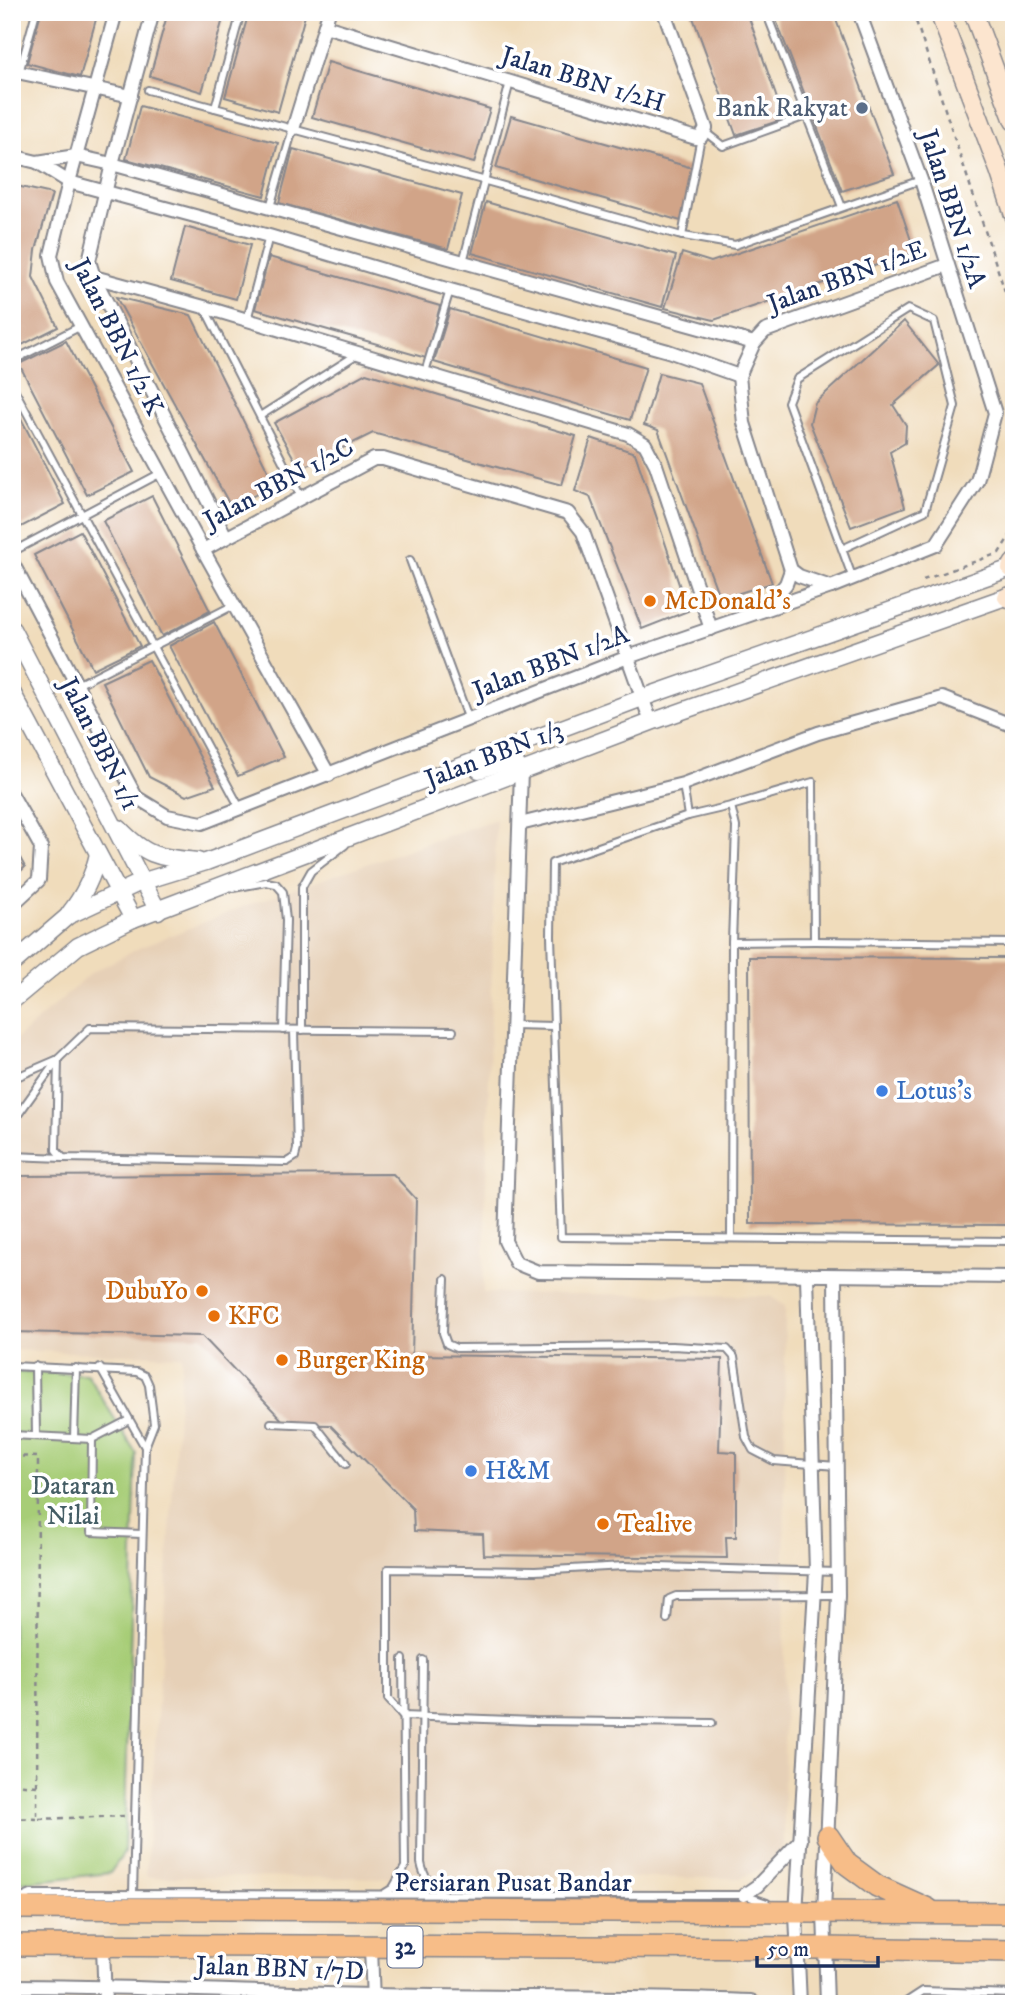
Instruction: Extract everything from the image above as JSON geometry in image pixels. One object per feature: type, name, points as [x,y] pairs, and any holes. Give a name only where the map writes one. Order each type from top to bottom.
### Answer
[{"type":"main road","points":[[939,12],[1014,215]]},
{"type":"main road","points":[[973,12],[1014,121]]},
{"type":"main road","points":[[828,1836],[847,1864],[877,1886],[934,1912]]},
{"type":"main road","name":"Persiaran Pusat Bandar","points":[[12,1908],[1014,1913]]},
{"type":"main road","name":"32","points":[[12,1945],[1014,1951]]},
{"type":"street","name":"Jalan BBN 1/2 K","points":[[116,12],[51,255],[57,282],[202,550]]},
{"type":"street","name":"Jalan BBN 1/2 K","points":[[153,12],[89,261],[93,277],[226,537]]},
{"type":"street","points":[[293,128],[329,12]]},
{"type":"street","name":"Jalan BBN 1/2H","points":[[325,26],[696,138],[703,135],[706,128],[664,12]]},
{"type":"street","name":"Jalan BBN 1/2A","points":[[12,562],[136,797],[167,816],[202,822],[628,657],[853,579],[936,545],[977,481],[995,413],[921,180],[859,12]]},
{"type":"street","points":[[16,72],[131,96]]},
{"type":"street","points":[[12,156],[37,162],[69,182],[269,236],[668,351],[739,376],[744,423],[791,570],[799,576],[831,587]]},
{"type":"street","points":[[37,162],[76,156],[112,164],[754,343]]},
{"type":"street","name":"Jalan BBN 1/2E","points":[[739,376],[754,343],[765,331],[947,265]]},
{"type":"street","points":[[93,277],[204,307],[628,434],[645,444],[656,465],[711,629]]},
{"type":"street","name":"Jalan BBN 1/2C","points":[[329,775],[202,550],[374,459],[383,459],[568,513],[583,532],[651,722]]},
{"type":"street","name":"Jalan BBN 1/3","points":[[12,964],[68,916],[118,891],[206,862],[642,698],[1013,566]]},
{"type":"street","points":[[762,612],[786,584],[791,570]]},
{"type":"street","name":"Jalan BBN 1/3","points":[[12,1001],[78,946],[133,919],[651,722],[1011,597]]},
{"type":"street","name":"Jalan BBN 1/1","points":[[12,629],[158,911]]},
{"type":"street","name":"Jalan BBN 1/1","points":[[12,692],[133,919]]},
{"type":"street","points":[[520,824],[683,785],[818,733],[942,698],[1014,726]]},
{"type":"street","points":[[440,773],[458,774],[504,762],[516,764],[521,771],[505,1241],[516,1263],[538,1272],[1014,1277]]},
{"type":"street","points":[[12,795],[41,847],[39,880],[12,905]]},
{"type":"street","points":[[108,816],[139,848],[153,855],[206,862]]},
{"type":"street","points":[[68,916],[94,874],[98,854]]},
{"type":"street","points":[[800,2004],[796,1913],[816,1595],[807,1276]]},
{"type":"street","points":[[827,2004],[824,1912],[838,1595],[835,1277]]},
{"type":"street","points":[[744,1895],[757,1886],[801,1840]]},
{"type":"street","points":[[103,1946],[104,2004]]},
{"type":"street","points":[[371,1947],[373,1999]]},
{"type":"street","name":"Jalan BBN 1/7D","points":[[12,1986],[104,1986],[373,1999],[751,2001],[755,2004]]},
{"type":"lane","points":[[16,72],[36,12]]},
{"type":"lane","points":[[215,108],[241,12]]},
{"type":"lane","points":[[765,12],[842,207]]},
{"type":"lane","points":[[463,262],[510,82]]},
{"type":"lane","points":[[148,90],[682,236],[735,245],[921,180]]},
{"type":"lane","points":[[682,236],[703,135],[723,146],[806,116]]},
{"type":"lane","points":[[269,208],[293,128]]},
{"type":"lane","points":[[247,320],[269,236]]},
{"type":"lane","points":[[424,374],[450,290]]},
{"type":"lane","points":[[204,307],[301,497]]},
{"type":"lane","points":[[842,549],[925,511],[955,405],[934,321],[908,309],[797,379],[788,402],[853,579]]},
{"type":"lane","points":[[12,361],[81,326]]},
{"type":"lane","points":[[260,416],[358,354]]},
{"type":"lane","points":[[12,385],[240,808]]},
{"type":"lane","points":[[12,552],[161,472]]},
{"type":"lane","points":[[410,560],[468,720]]},
{"type":"lane","points":[[76,685],[234,605]]},
{"type":"lane","points":[[814,941],[813,782],[688,816],[552,863],[551,936],[561,1237],[1014,1241]]},
{"type":"lane","points":[[683,785],[688,816]]},
{"type":"lane","points":[[731,806],[736,827],[732,942],[731,1238]]},
{"type":"lane","points":[[302,1030],[303,887],[311,871],[364,831]]},
{"type":"lane","points":[[207,892],[266,882],[276,884],[283,892],[286,920],[283,1030]]},
{"type":"lane","points":[[732,942],[1014,943]]},
{"type":"lane","points":[[513,1025],[554,1026]]},
{"type":"lane","points":[[12,1123],[58,1059],[90,1028],[453,1031]]},
{"type":"lane","points":[[12,1156],[287,1162],[295,1157],[298,1149],[293,1030]]},
{"type":"lane","points":[[12,1079],[58,1059]]},
{"type":"lane","points":[[58,1059],[56,1150],[62,1158]]},
{"type":"lane","points":[[445,1279],[443,1333],[447,1344],[456,1348],[672,1346],[727,1349],[734,1357],[748,1444],[764,1458],[774,1461],[836,1466]]},
{"type":"lane","points":[[12,1366],[100,1368],[137,1372],[145,1376],[149,1385],[154,1424],[145,1447],[133,1894]]},
{"type":"lane","points":[[35,1366],[36,1436]]},
{"type":"lane","points":[[74,1438],[76,1368]]},
{"type":"lane","points":[[100,1368],[145,1447]]},
{"type":"lane","points":[[12,1435],[92,1439],[129,1420]]},
{"type":"lane","points":[[271,1423],[315,1425],[346,1464]]},
{"type":"lane","points":[[92,1439],[91,1532],[142,1534]]},
{"type":"lane","points":[[712,1723],[403,1716],[388,1699],[388,1569],[535,1571],[624,1566],[837,1572]]},
{"type":"lane","points":[[667,1619],[669,1599],[676,1596],[838,1595]]},
{"type":"lane","points":[[384,1894],[393,1888],[405,1867],[403,1659]]},
{"type":"lane","points":[[424,1660],[421,1863],[423,1874],[430,1885],[444,1894]]},
{"type":"lane","points":[[12,1902],[31,1894],[744,1895],[796,1913]]},
{"type":"lane","points":[[904,2004],[923,1991],[1014,1994]]},
{"type":"lane","points":[[999,1993],[1014,2001]]},
{"type":"path","points":[[913,12],[1014,319]]},
{"type":"path","points":[[12,1456],[38,1457],[37,1819]]},
{"type":"path","points":[[12,1784],[38,1786]]},
{"type":"path","points":[[12,1818],[135,1815]]},
{"type":"shaded area","points":[[496,819],[483,1293],[770,1296],[785,1306],[784,1845],[767,1866],[740,1878],[146,1877],[182,1356],[12,1350],[12,1043],[91,973],[139,948],[248,905]]},
{"type":"green space","name":"Dataran Nilai","points":[[12,1372],[87,1374],[136,1453],[124,1853],[110,1873],[26,1882],[12,1881]]},
{"type":"building","points":[[41,12],[98,12],[80,77],[27,63]]},
{"type":"building","points":[[168,12],[225,12],[202,92],[150,76]]},
{"type":"building","points":[[249,12],[306,12],[278,112],[225,97]]},
{"type":"building","points":[[691,12],[747,12],[784,119],[736,135]]},
{"type":"building","points":[[773,12],[833,12],[894,174],[842,191]]},
{"type":"building","points":[[328,62],[490,109],[474,163],[312,117]]},
{"type":"building","points":[[140,106],[278,143],[264,196],[126,159]]},
{"type":"building","points":[[511,116],[696,169],[681,221],[496,168]]},
{"type":"building","points":[[293,149],[462,195],[448,249],[279,203]]},
{"type":"building","points":[[12,185],[52,194],[36,250],[33,277],[58,327],[12,350]]},
{"type":"building","points":[[897,199],[915,252],[714,320],[665,308],[682,253],[711,262]]},
{"type":"building","points":[[486,202],[676,256],[662,307],[472,253]]},
{"type":"building","points":[[185,227],[250,245],[236,299],[171,281]]},
{"type":"building","points":[[269,257],[440,306],[426,358],[255,309]]},
{"type":"building","points":[[116,297],[191,315],[275,485],[231,507]]},
{"type":"building","points":[[450,309],[646,367],[630,420],[434,362]]},
{"type":"building","points":[[904,321],[939,365],[893,405],[906,425],[905,443],[890,452],[905,507],[851,527],[810,423],[815,403]]},
{"type":"building","points":[[66,341],[134,472],[87,495],[19,364]]},
{"type":"building","points":[[366,373],[576,436],[562,485],[373,433],[300,469],[274,423]]},
{"type":"building","points":[[659,373],[699,383],[772,583],[720,599],[658,430],[644,425]]},
{"type":"building","points":[[12,401],[65,504],[21,527],[12,511]]},
{"type":"building","points":[[591,438],[635,453],[688,611],[642,629],[590,497],[575,491]]},
{"type":"building","points":[[152,496],[210,611],[162,636],[103,521]]},
{"type":"building","points":[[80,531],[140,646],[93,669],[34,555]]},
{"type":"building","points":[[214,622],[284,757],[238,776],[169,646]]},
{"type":"building","points":[[149,660],[215,786],[186,796],[149,777],[102,682]]},
{"type":"building","points":[[12,843],[25,867],[12,879]]},
{"type":"building","name":"Lotus's","points":[[749,957],[1014,958],[1014,1225],[750,1224]]},
{"type":"building","points":[[393,1174],[416,1199],[412,1355],[722,1359],[719,1451],[736,1452],[736,1537],[726,1537],[727,1558],[484,1555],[483,1534],[414,1531],[413,1509],[330,1425],[286,1424],[202,1336],[12,1332],[12,1176]]},
{"type":"place","name":"Bank Rakyat","points":[[862,108]]},
{"type":"place","name":"McDonald's","points":[[650,601]]},
{"type":"place","name":"Lotus's","points":[[882,1091]]},
{"type":"place","name":"DubuYo","points":[[202,1291]]},
{"type":"place","name":"KFC","points":[[214,1316]]},
{"type":"place","name":"Burger King","points":[[282,1360]]},
{"type":"place","name":"H&M","points":[[471,1471]]},
{"type":"place","name":"Tealive","points":[[603,1524]]}]
